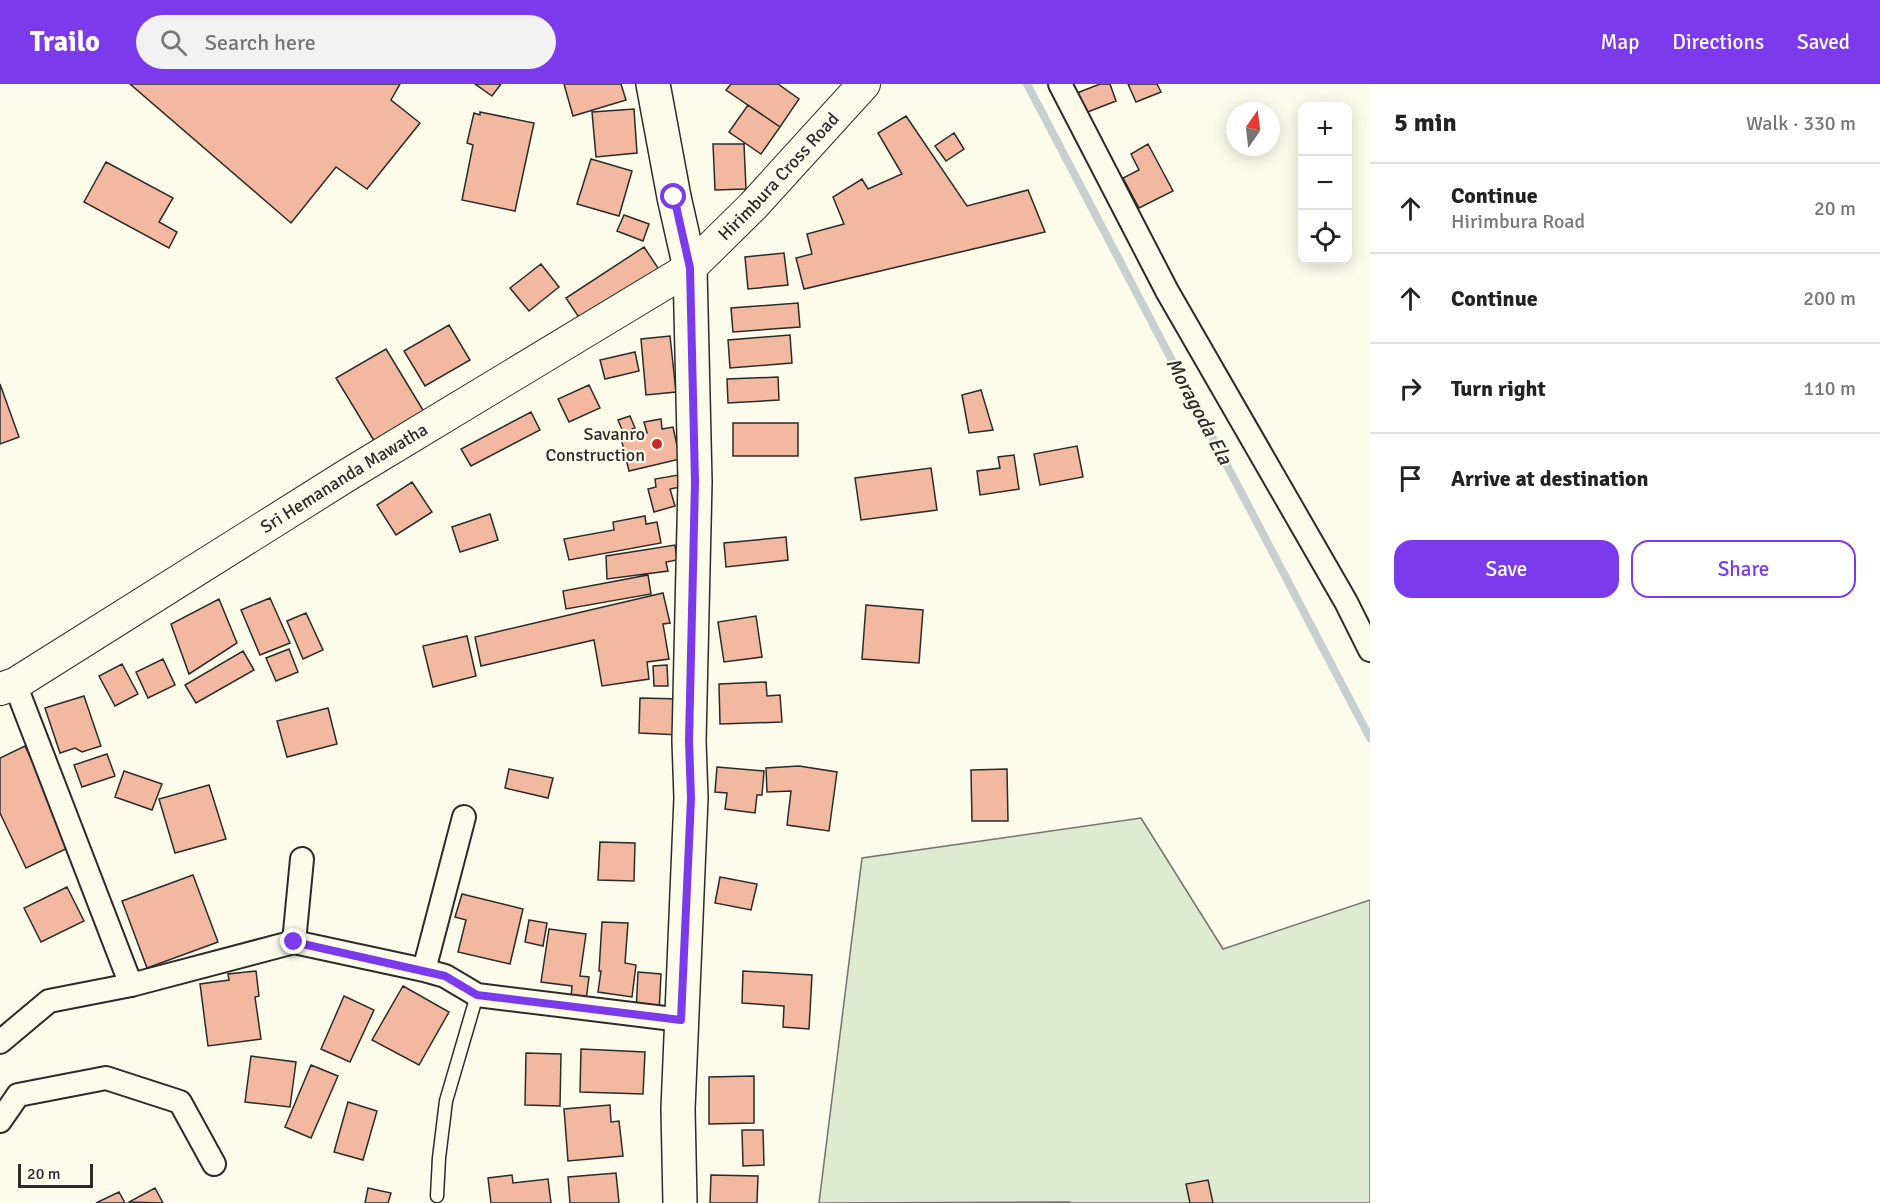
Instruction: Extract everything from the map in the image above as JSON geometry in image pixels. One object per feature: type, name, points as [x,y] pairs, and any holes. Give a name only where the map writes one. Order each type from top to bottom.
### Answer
[{"type":"main road","points":[[653,84],[690,268],[695,482],[689,741],[691,798],[678,1108],[680,1203]]},
{"type":"main road","name":"Hirimbura Cross Road","points":[[690,268],[753,206],[864,84]]},
{"type":"main road","name":"Sri Hemananda Mawatha","points":[[7,687],[349,474],[690,268]]},
{"type":"street","points":[[1060,84],[1167,291],[1346,602],[1370,650]]},
{"type":"street","points":[[7,687],[131,985]]},
{"type":"street","points":[[424,970],[464,817]]},
{"type":"street","points":[[294,942],[302,859]]},
{"type":"street","points":[[0,1042],[49,1001],[131,985],[294,942],[445,976],[477,995],[681,1020]]},
{"type":"street","points":[[0,1121],[18,1095],[106,1078],[180,1102],[214,1164]]},
{"type":"lane","points":[[437,1196],[446,1101],[477,995]]},
{"type":"green space","points":[[1141,818],[1223,949],[1370,900],[1370,1203],[819,1203],[862,858]]},
{"type":"building","points":[[130,84],[400,84],[391,100],[420,123],[367,189],[336,167],[291,223]]},
{"type":"building","points":[[475,84],[501,84],[492,96]]},
{"type":"building","points":[[564,84],[621,84],[626,100],[573,116]]},
{"type":"building","points":[[731,84],[778,84],[799,99],[780,127],[726,90]]},
{"type":"building","points":[[1100,84],[1110,84],[1116,101],[1085,113],[1077,93]]},
{"type":"building","points":[[1128,84],[1157,84],[1161,92],[1136,102]]},
{"type":"building","points":[[748,105],[780,127],[761,154],[729,132]]},
{"type":"building","points":[[634,109],[637,153],[596,157],[592,112]]},
{"type":"building","points":[[480,112],[534,123],[515,211],[462,200],[473,145],[467,143],[474,113],[480,115]]},
{"type":"building","points":[[906,116],[967,206],[1028,190],[1045,232],[804,289],[796,258],[812,254],[807,234],[844,224],[833,197],[862,179],[868,189],[902,174],[878,133]]},
{"type":"building","points":[[954,133],[964,149],[946,161],[935,146]]},
{"type":"building","points":[[713,144],[744,144],[746,189],[715,190]]},
{"type":"building","points":[[1148,144],[1173,191],[1139,208],[1123,178],[1139,170],[1131,154]]},
{"type":"building","points":[[591,159],[632,171],[619,216],[577,204]]},
{"type":"building","points":[[106,162],[173,198],[159,222],[177,232],[169,248],[84,202]]},
{"type":"building","points":[[624,215],[649,224],[643,241],[617,231]]},
{"type":"building","points":[[644,247],[664,277],[586,328],[566,298]]},
{"type":"building","points":[[784,253],[788,285],[748,289],[745,257]]},
{"type":"building","points":[[541,264],[559,287],[529,311],[510,288]]},
{"type":"building","points":[[798,303],[800,327],[733,332],[731,308]]},
{"type":"building","points":[[449,325],[470,360],[425,386],[404,351]]},
{"type":"building","points":[[790,335],[792,363],[730,368],[728,340]]},
{"type":"building","points":[[670,336],[676,392],[646,395],[641,339]]},
{"type":"building","points":[[386,349],[426,415],[376,444],[336,378]]},
{"type":"building","points":[[635,352],[639,371],[605,379],[600,360]]},
{"type":"building","points":[[778,377],[779,400],[728,403],[727,379]]},
{"type":"building","points":[[0,384],[19,437],[0,444]]},
{"type":"building","points":[[589,385],[600,408],[569,422],[558,399]]},
{"type":"building","points":[[981,390],[993,430],[969,433],[962,395]]},
{"type":"building","points":[[531,412],[540,430],[471,466],[461,449]]},
{"type":"building","points":[[630,416],[635,428],[623,432],[618,420]]},
{"type":"building","points":[[661,419],[662,429],[673,427],[680,459],[629,471],[621,438],[647,433],[644,422]]},
{"type":"building","points":[[733,423],[798,423],[798,456],[733,456]]},
{"type":"building","points":[[1077,446],[1083,477],[1040,485],[1034,454]]},
{"type":"building","points":[[1014,455],[1019,489],[980,495],[977,471],[1000,468],[998,457]]},
{"type":"building","points":[[931,468],[937,510],[861,520],[855,478]]},
{"type":"building","points":[[678,475],[680,487],[670,489],[675,506],[654,512],[648,489],[656,487],[655,479]]},
{"type":"building","points":[[412,482],[432,512],[396,535],[377,505]]},
{"type":"building","points":[[490,514],[498,540],[460,552],[452,527]]},
{"type":"building","points":[[645,516],[646,524],[657,522],[661,543],[569,560],[564,539],[614,530],[613,522]]},
{"type":"building","points":[[786,537],[788,560],[726,567],[724,543]]},
{"type":"building","points":[[675,545],[677,560],[666,562],[668,571],[607,579],[606,556]]},
{"type":"building","points":[[648,575],[651,594],[566,609],[563,591]]},
{"type":"building","points":[[663,593],[670,623],[663,624],[669,659],[647,662],[649,679],[602,686],[594,640],[481,666],[475,637]]},
{"type":"building","points":[[270,598],[290,643],[260,655],[241,610]]},
{"type":"building","points":[[219,599],[237,643],[189,674],[171,624]]},
{"type":"building","points":[[866,605],[923,610],[919,663],[862,659]]},
{"type":"building","points":[[306,613],[323,650],[303,659],[287,621]]},
{"type":"building","points":[[756,616],[762,657],[724,662],[718,622]]},
{"type":"building","points":[[467,636],[476,676],[433,687],[423,646]]},
{"type":"building","points":[[289,649],[298,672],[276,681],[266,658]]},
{"type":"building","points":[[243,651],[254,670],[196,703],[185,685]]},
{"type":"building","points":[[163,659],[175,685],[148,698],[136,672]]},
{"type":"building","points":[[122,664],[138,694],[115,706],[99,676]]},
{"type":"building","points":[[667,665],[668,686],[654,686],[653,666]]},
{"type":"building","points":[[766,682],[767,696],[780,695],[782,722],[720,724],[719,684]]},
{"type":"building","points":[[84,696],[101,746],[82,752],[75,748],[60,753],[45,708]]},
{"type":"building","points":[[640,698],[681,699],[680,735],[639,733]]},
{"type":"building","points":[[328,708],[337,744],[287,757],[277,721]]},
{"type":"building","points":[[25,746],[72,846],[26,868],[0,813],[0,758]]},
{"type":"building","points":[[107,754],[115,776],[82,787],[74,765]]},
{"type":"building","points":[[799,766],[837,772],[829,831],[787,825],[791,791],[767,792],[766,768]]},
{"type":"building","points":[[717,767],[764,771],[762,795],[757,795],[755,813],[725,809],[727,793],[715,792]]},
{"type":"building","points":[[509,769],[553,778],[548,798],[505,788]]},
{"type":"building","points":[[1007,769],[1008,821],[972,821],[971,770]]},
{"type":"building","points":[[124,771],[162,784],[152,810],[115,797]]},
{"type":"building","points":[[209,785],[226,839],[175,853],[159,799]]},
{"type":"building","points":[[600,842],[635,843],[634,881],[598,880]]},
{"type":"building","points":[[193,875],[218,942],[147,968],[122,901]]},
{"type":"building","points":[[720,877],[757,884],[751,910],[715,903]]},
{"type":"building","points":[[67,887],[84,921],[41,942],[24,908]]},
{"type":"building","points":[[462,894],[523,909],[510,964],[458,952],[466,920],[455,917]]},
{"type":"building","points":[[529,920],[547,923],[543,946],[525,942]]},
{"type":"building","points":[[602,922],[628,923],[625,963],[636,965],[632,997],[598,992]]},
{"type":"building","points":[[549,929],[586,934],[580,976],[589,977],[586,1000],[571,998],[572,986],[541,982]]},
{"type":"building","points":[[256,971],[259,996],[255,997],[261,1039],[208,1046],[200,984],[229,980],[228,974]]},
{"type":"building","points":[[743,971],[812,975],[809,1029],[783,1027],[784,1006],[742,1003]]},
{"type":"building","points":[[638,972],[661,974],[659,1013],[636,1012]]},
{"type":"building","points":[[403,986],[449,1012],[419,1065],[372,1040]]},
{"type":"building","points":[[344,996],[374,1010],[350,1062],[321,1049]]},
{"type":"building","points":[[581,1049],[645,1052],[643,1094],[580,1092]]},
{"type":"building","points":[[526,1053],[561,1054],[560,1106],[525,1105]]},
{"type":"building","points":[[251,1056],[296,1062],[290,1107],[245,1102]]},
{"type":"building","points":[[311,1065],[338,1076],[311,1138],[285,1127]]},
{"type":"building","points":[[754,1076],[754,1123],[709,1124],[709,1077]]},
{"type":"building","points":[[348,1102],[377,1111],[363,1160],[334,1152]]},
{"type":"building","points":[[610,1105],[611,1122],[619,1121],[623,1156],[568,1161],[564,1109]]},
{"type":"building","points":[[742,1130],[763,1130],[764,1165],[743,1166]]},
{"type":"building","points":[[616,1173],[619,1203],[570,1203],[568,1177]]},
{"type":"building","points":[[512,1175],[513,1183],[548,1179],[551,1203],[491,1203],[488,1178]]},
{"type":"building","points":[[711,1175],[758,1176],[757,1203],[710,1203]]},
{"type":"building","points":[[1208,1180],[1213,1203],[1190,1203],[1186,1184]]},
{"type":"building","points":[[155,1188],[163,1203],[129,1202]]},
{"type":"building","points":[[368,1188],[391,1193],[388,1203],[365,1203]]},
{"type":"building","points":[[119,1192],[125,1203],[96,1203]]},
{"type":"waterway","name":"Moragoda Ela","points":[[1027,84],[1370,738]]},
{"type":"place","name":"Savanro Construction","points":[[657,444]]},
{"type":"route","points":[[294,942],[445,976],[477,995],[681,1020],[691,798],[689,741],[695,482],[690,268],[674,197]]}]
